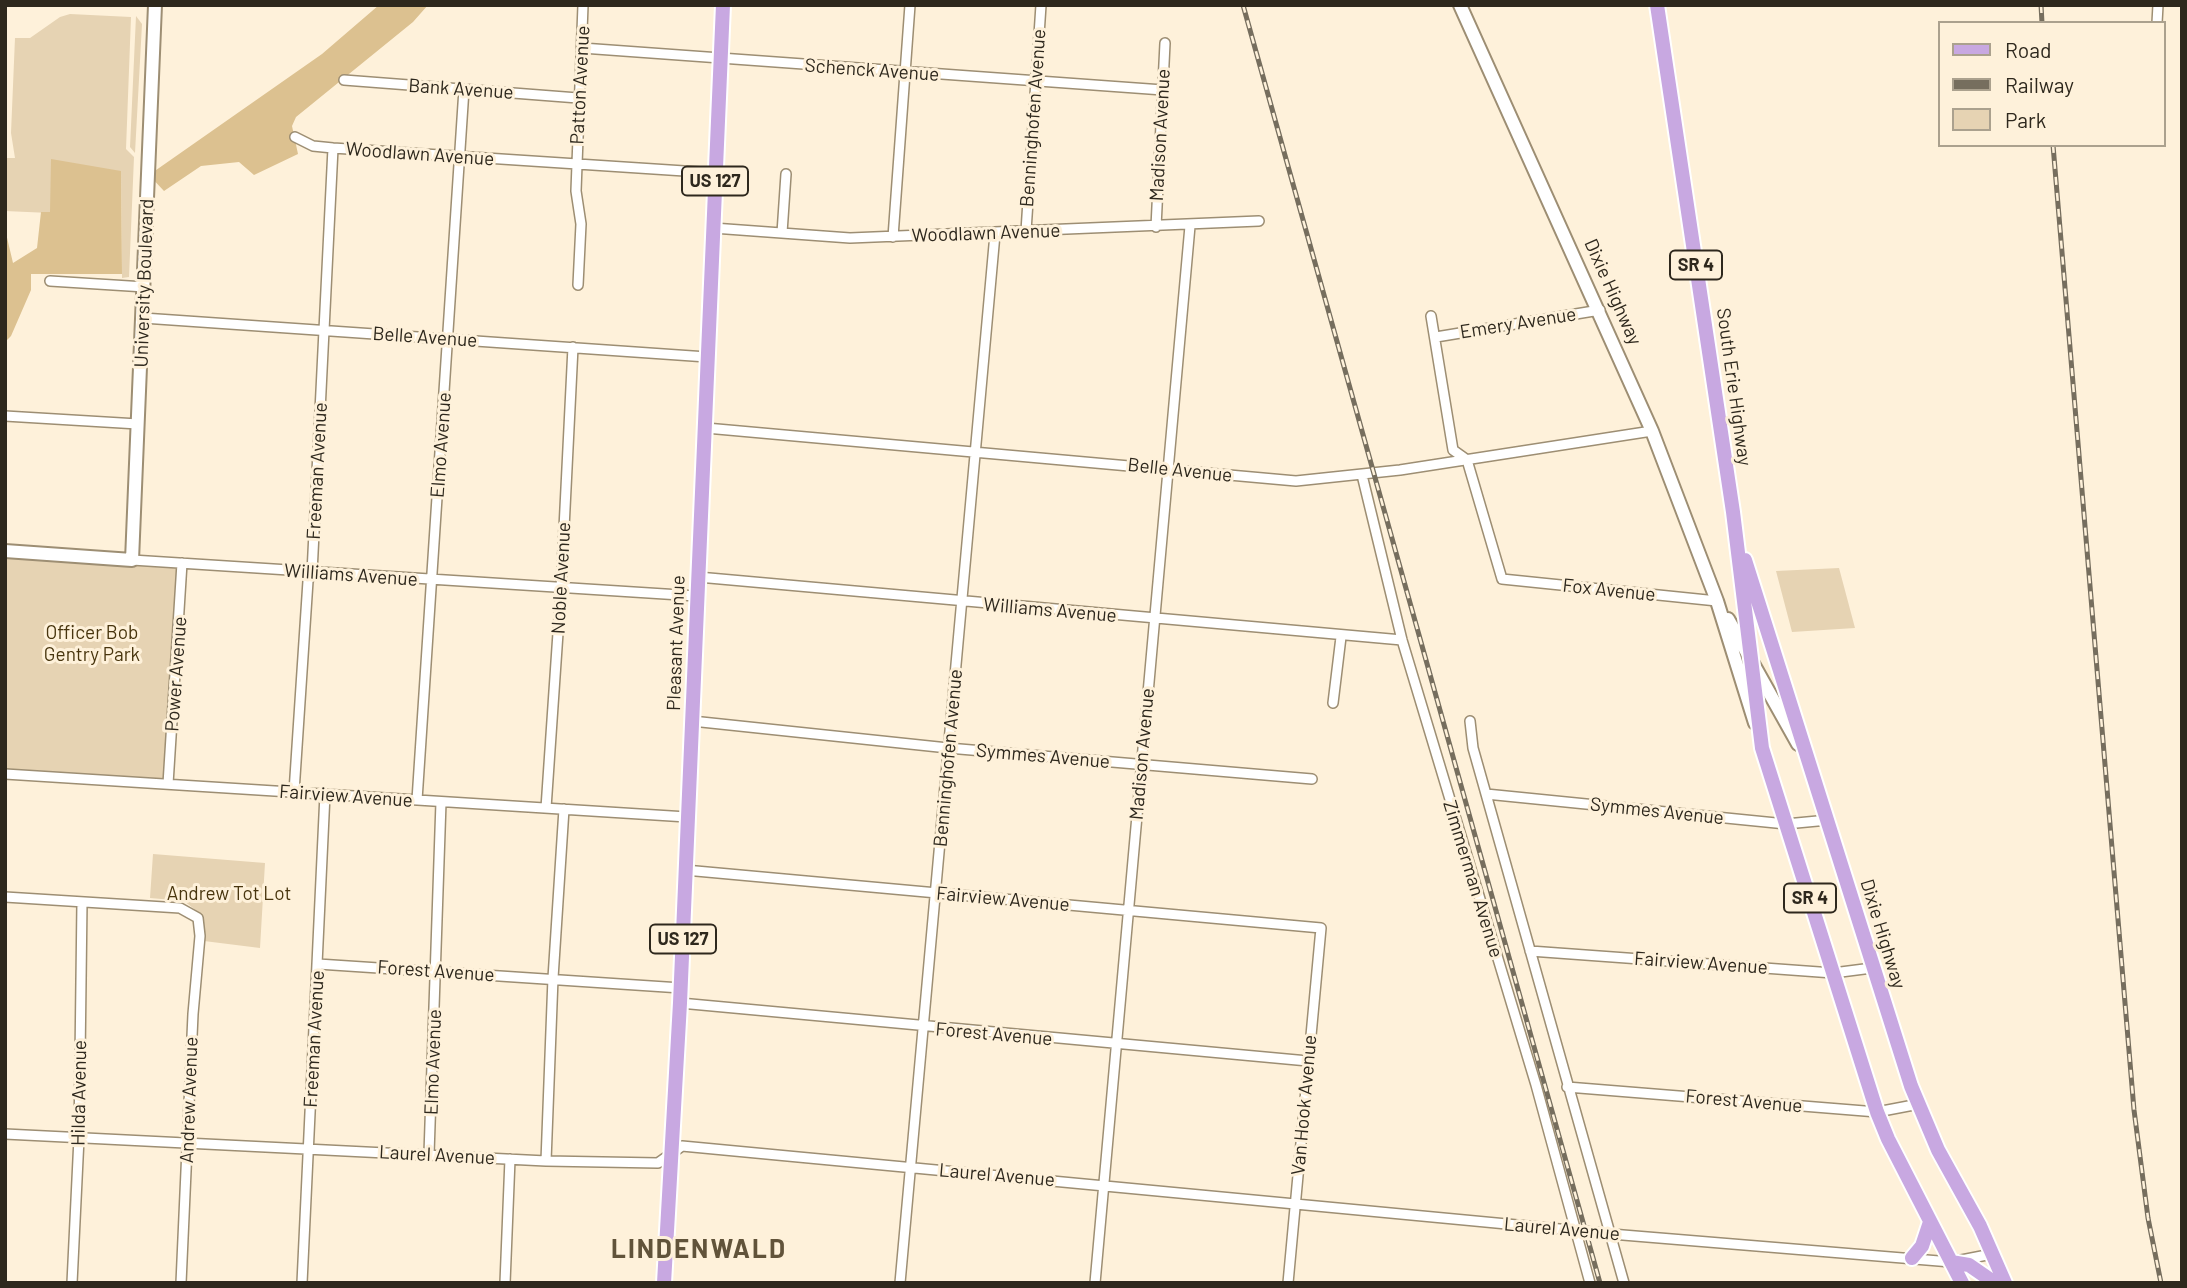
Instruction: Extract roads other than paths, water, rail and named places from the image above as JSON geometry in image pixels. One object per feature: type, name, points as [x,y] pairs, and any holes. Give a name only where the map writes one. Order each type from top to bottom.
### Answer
[{"type":"main road","name":"Pleasant Avenue","points":[[664,1283],[681,988],[723,5]]},
{"type":"main road","name":"South Erie Highway","points":[[1657,5],[1734,526],[1762,748]]},
{"type":"main road","name":"South Erie Highway","points":[[1734,526],[1816,782]]},
{"type":"main road","name":"Dixie Highway","points":[[1762,748],[1877,1112],[1962,1283]]},
{"type":"main road","name":"Dixie Highway","points":[[1816,782],[1872,968],[1919,1104],[1938,1150],[2005,1283]]},
{"type":"main road","points":[[1912,1258],[1922,1245],[1930,1222]]},
{"type":"main road","points":[[1951,1262],[1969,1265],[1995,1283]]},
{"type":"street","name":"University Boulevard","points":[[132,560],[155,5]]},
{"type":"street","name":"Patton Avenue","points":[[577,164],[583,5]]},
{"type":"street","points":[[893,237],[910,5]]},
{"type":"street","name":"Benninghofen Avenue","points":[[1026,231],[1041,5]]},
{"type":"street","name":"Dixie Highway","points":[[1460,5],[1600,310],[1652,431],[1717,601],[1762,748]]},
{"type":"street","name":"Madison Avenue","points":[[1156,227],[1165,43]]},
{"type":"street","name":"Schenck Avenue","points":[[582,48],[1163,90]]},
{"type":"street","name":"Bank Avenue","points":[[344,80],[578,98]]},
{"type":"street","name":"Elmo Avenue","points":[[417,800],[462,157],[464,89]]},
{"type":"street","name":"Woodlawn Avenue","points":[[295,137],[313,146],[332,149],[715,173]]},
{"type":"street","name":"Freeman Avenue","points":[[294,792],[308,581],[312,573],[332,149]]},
{"type":"street","points":[[577,164],[576,191],[581,224],[578,285]]},
{"type":"street","points":[[782,233],[786,174]]},
{"type":"street","name":"Woodlawn Avenue","points":[[713,228],[850,238],[1190,226],[1259,221]]},
{"type":"street","name":"Madison Avenue","points":[[1095,1283],[1190,226]]},
{"type":"street","name":"Benninghofen Avenue","points":[[900,1283],[995,234]]},
{"type":"street","points":[[50,281],[145,287]]},
{"type":"street","name":"Emery Avenue","points":[[1436,337],[1600,310]]},
{"type":"street","points":[[1431,316],[1453,450],[1467,460]]},
{"type":"street","name":"Belle Avenue","points":[[143,318],[707,356]]},
{"type":"street","name":"Noble Avenue","points":[[546,808],[561,589],[573,347]]},
{"type":"street","points":[[5,416],[138,424]]},
{"type":"street","name":"Belle Avenue","points":[[706,428],[1296,481],[1362,475],[1652,431]]},
{"type":"street","name":"Fox Avenue","points":[[1467,460],[1502,579],[1717,601]]},
{"type":"street","name":"Zimmerman Avenue","points":[[1362,475],[1402,640],[1577,1231],[1590,1283]]},
{"type":"street","name":"Williams Avenue","points":[[5,551],[696,596]]},
{"type":"street","name":"Power Avenue","points":[[168,784],[182,563]]},
{"type":"street","name":"Williams Avenue","points":[[698,578],[1341,637],[1402,640]]},
{"type":"street","name":"Dixie Highway","points":[[1717,601],[1750,656],[1816,782]]},
{"type":"street","points":[[1333,703],[1341,637]]},
{"type":"street","name":"Symmes Avenue","points":[[692,721],[948,748],[1312,779]]},
{"type":"street","name":"Zimmerman Avenue","points":[[1470,721],[1473,748],[1624,1283]]},
{"type":"street","name":"Fairview Avenue","points":[[5,774],[687,817]]},
{"type":"street","name":"Freeman Avenue","points":[[302,1283],[325,794]]},
{"type":"street","name":"Symmes Avenue","points":[[1486,794],[1786,824],[1828,820]]},
{"type":"street","name":"Elmo Avenue","points":[[429,1154],[441,802]]},
{"type":"street","points":[[546,1161],[553,978],[565,809]]},
{"type":"street","name":"Fairview Avenue","points":[[685,870],[1321,928]]},
{"type":"street","points":[[5,897],[82,902]]},
{"type":"street","name":"Andrew Avenue","points":[[82,902],[180,908],[198,918],[200,936],[192,1014],[181,1283]]},
{"type":"street","name":"Hilda Avenue","points":[[72,1283],[79,1138],[82,902]]},
{"type":"street","name":"Van Hook Avenue","points":[[1288,1283],[1321,928]]},
{"type":"street","name":"Fairview Avenue","points":[[1530,951],[1833,972],[1872,968]]},
{"type":"street","name":"Forest Avenue","points":[[318,964],[681,988]]},
{"type":"street","name":"Forest Avenue","points":[[680,1003],[1308,1061]]},
{"type":"street","name":"Forest Avenue","points":[[1567,1087],[1877,1112],[1919,1104]]},
{"type":"street","name":"Laurel Avenue","points":[[5,1134],[546,1161],[658,1163],[682,1146],[1295,1202],[1577,1231],[1951,1262],[1992,1254]]},
{"type":"street","points":[[505,1283],[510,1159]]},
{"type":"railway","points":[[1243,5],[1600,1283]]},
{"type":"railway","points":[[2041,5],[2042,21]]},
{"type":"railway","points":[[2053,147],[2134,1110],[2148,1218],[2161,1283]]},
{"type":"district","name":"LINDENWALD","points":[[699,1249]]},
{"type":"park label","name":"Officer Bob Gentry Park","points":[[92,644]]},
{"type":"park label","name":"Andrew Tot Lot","points":[[229,894]]}]
